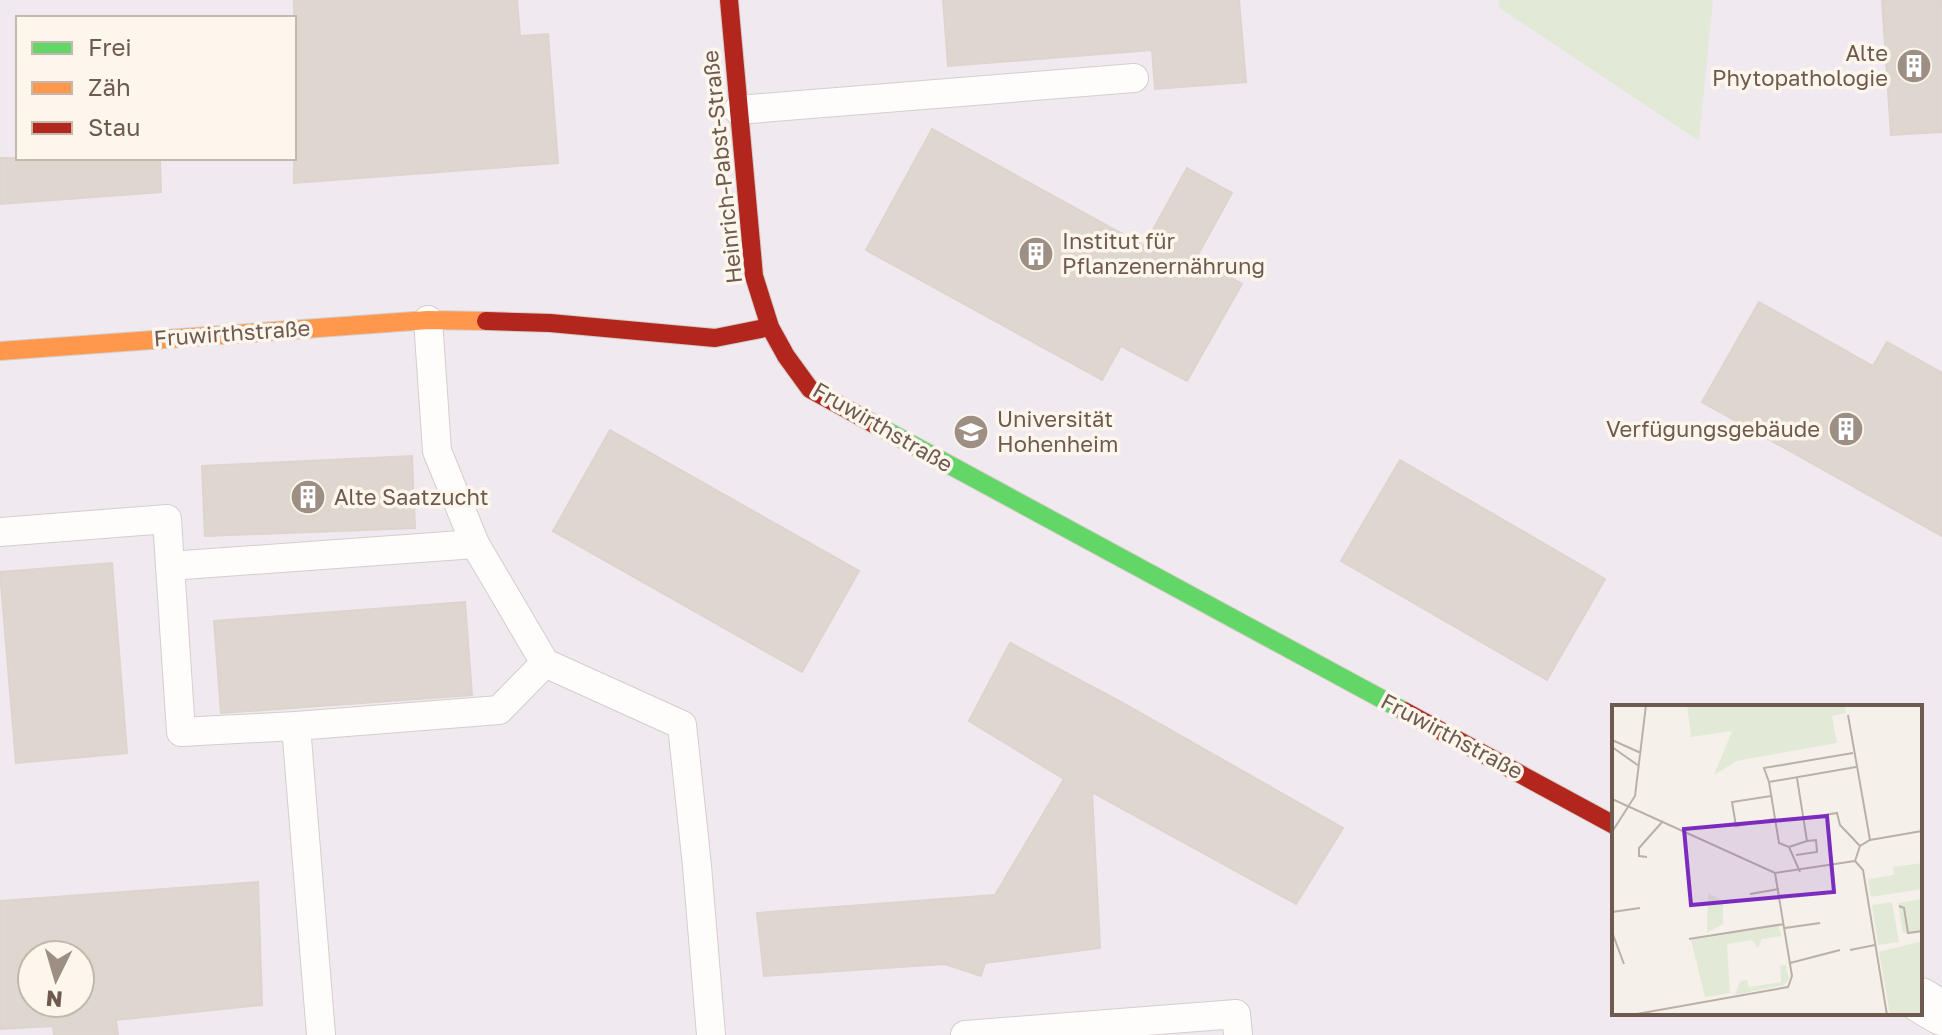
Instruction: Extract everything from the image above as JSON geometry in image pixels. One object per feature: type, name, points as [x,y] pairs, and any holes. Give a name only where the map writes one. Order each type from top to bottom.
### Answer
[{"type":"street","name":"Heinrich-Pabst-Straße","points":[[729,0],[754,276],[770,327]]},
{"type":"street","name":"Fruwirthstraße","points":[[0,351],[428,320],[550,323],[715,338],[770,327],[810,389],[1612,824]]},
{"type":"street","points":[[1922,1001],[1942,1013]]},
{"type":"lane","points":[[738,110],[1134,78]]},
{"type":"lane","points":[[428,320],[437,451],[475,544],[545,663],[682,725],[711,1035]]},
{"type":"lane","points":[[0,532],[167,519],[181,732],[499,710],[545,663]]},
{"type":"lane","points":[[170,566],[475,544]]},
{"type":"lane","points":[[296,726],[321,1035]]},
{"type":"lane","points":[[965,1035],[1236,1014],[1238,1035]]},
{"type":"shaded area","name":"Universität Hohenheim","points":[[0,0],[1942,0],[1942,1035],[0,1035]]},
{"type":"green space","points":[[1499,0],[1713,0],[1699,141],[1498,7]]},
{"type":"building","points":[[294,0],[517,0],[520,36],[548,34],[558,163],[294,183]]},
{"type":"building","points":[[943,0],[1239,0],[1246,82],[1155,89],[1152,50],[948,66]]},
{"type":"building","name":"Alte Phytopathologie","points":[[1882,0],[1942,0],[1942,132],[1891,135]]},
{"type":"building","name":"Institut für Pflanzenernährung","points":[[932,129],[1144,246],[1187,168],[1232,193],[1196,258],[1242,284],[1187,381],[1121,346],[1102,380],[866,250]]},
{"type":"building","points":[[0,158],[160,160],[161,192],[0,204]]},
{"type":"building","name":"Verfügungsgebäude","points":[[1759,302],[1873,366],[1887,342],[1942,373],[1942,536],[1702,402]]},
{"type":"building","points":[[610,430],[859,571],[802,672],[553,531]]},
{"type":"building","name":"Alte Saatzucht","points":[[412,456],[415,528],[205,536],[202,466]]},
{"type":"building","points":[[1400,460],[1605,579],[1547,680],[1341,561]]},
{"type":"building","points":[[112,563],[127,753],[16,763],[0,572]]},
{"type":"building","points":[[465,602],[472,695],[221,713],[214,621]]},
{"type":"building","points":[[1010,643],[1343,828],[1296,904],[1092,792],[1100,948],[985,963],[981,976],[945,964],[764,976],[757,913],[995,895],[1064,779],[969,721]]},
{"type":"building","points":[[258,882],[262,1005],[116,1020],[118,1035],[54,1035],[53,1026],[0,1029],[0,901]]},
{"type":"traffic: fast","points":[[874,424],[1404,711]]},
{"type":"traffic: slow","points":[[0,351],[428,320],[486,321]]},
{"type":"traffic: jam","points":[[729,0],[754,276],[770,327],[810,389],[874,424]]},
{"type":"traffic: jam","points":[[486,321],[550,323],[715,338],[770,327]]},
{"type":"traffic: jam","points":[[1404,711],[1612,824]]},
{"type":"place","name":"Alte Phytopathologie","points":[[1914,66]]},
{"type":"place","name":"Institut für Pflanzenernährung","points":[[1036,254]]},
{"type":"place","name":"Verfügungsgebäude","points":[[1846,429]]},
{"type":"place","name":"Universität Hohenheim","points":[[971,432]]},
{"type":"place","name":"Alte Saatzucht","points":[[308,497]]}]
